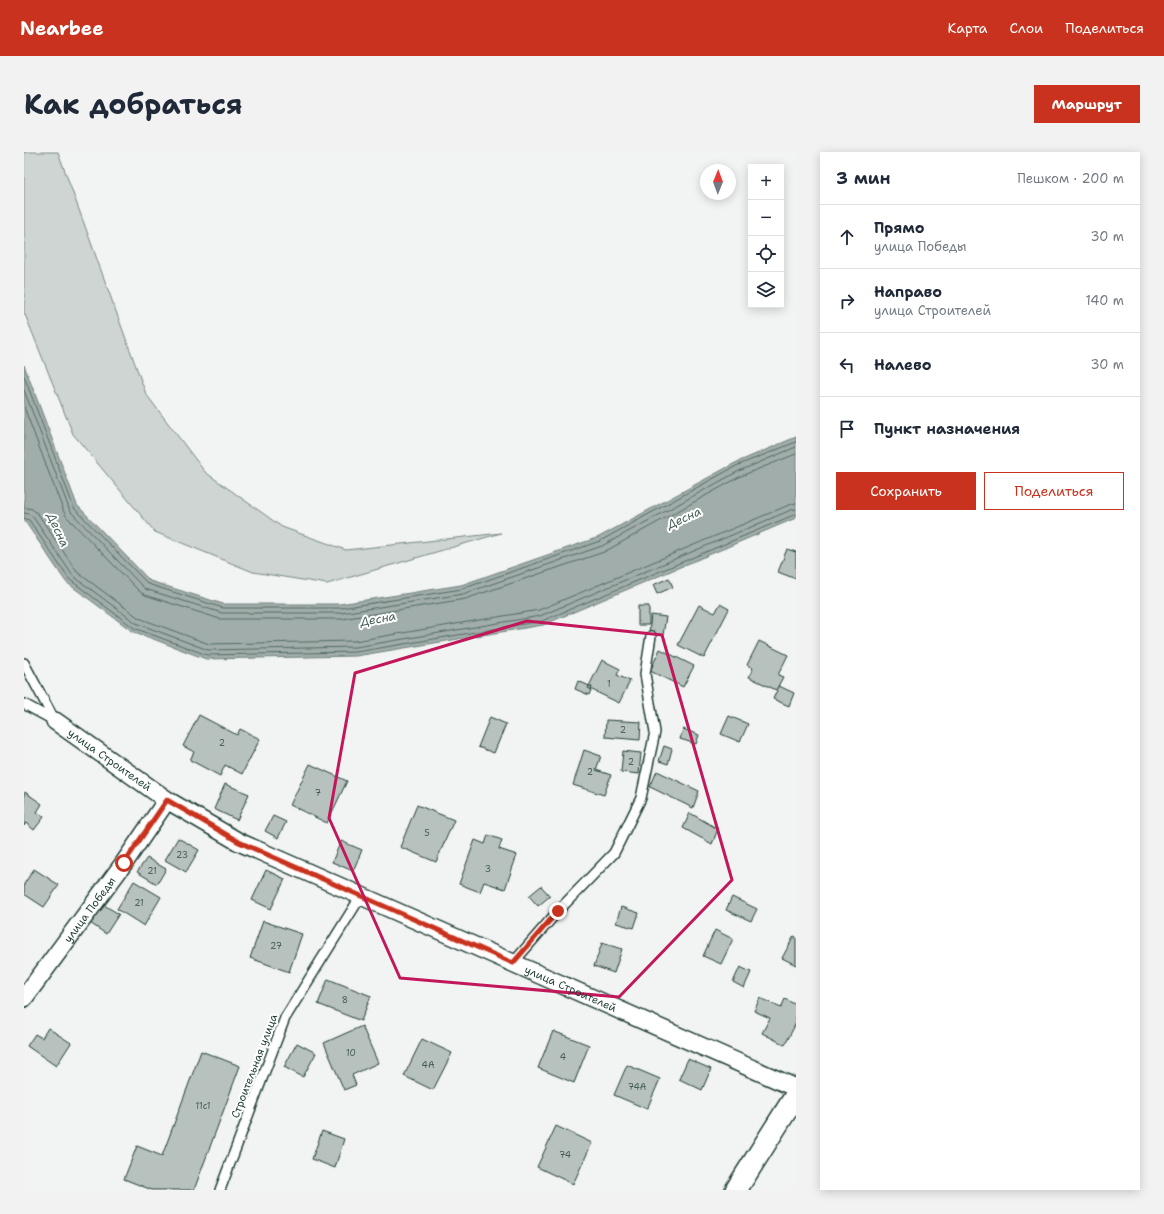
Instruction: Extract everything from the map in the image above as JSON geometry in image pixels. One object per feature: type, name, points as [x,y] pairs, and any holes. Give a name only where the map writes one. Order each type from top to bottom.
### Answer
[{"type":"street","name":"улица Строителей","points":[[55,721],[167,800],[239,842],[796,1088]]},
{"type":"street","name":"улица Победы","points":[[24,998],[124,863],[167,800]]},
{"type":"street","points":[[736,1190],[796,1095]]},
{"type":"lane","points":[[513,963],[558,911],[614,853],[641,798],[655,732],[645,674],[651,636]]},
{"type":"lane","points":[[24,663],[55,721]]},
{"type":"lane","points":[[24,704],[55,721]]},
{"type":"lane","name":"Строительная улица","points":[[223,1189],[285,1018],[361,896]]},
{"type":"highlighted area","points":[[527,621],[662,635],[732,880],[619,997],[400,978],[329,818],[355,673]]},
{"type":"shaded area","points":[[24,152],[58,152],[146,394],[205,472],[282,527],[346,550],[501,533],[327,584],[253,572],[155,532],[73,434],[24,312]]},
{"type":"water","name":"Десна","points":[[24,365],[77,505],[150,581],[223,604],[340,604],[461,585],[599,537],[735,463],[796,437],[796,518],[543,625],[356,656],[206,659],[132,631],[66,582],[24,520]]},
{"type":"building","points":[[787,549],[796,552],[796,579],[778,572]]},
{"type":"building","points":[[669,578],[673,587],[657,594],[653,585]]},
{"type":"building","points":[[720,604],[729,609],[704,658],[678,645],[699,605],[715,613]]},
{"type":"building","points":[[638,606],[649,606],[649,625],[638,625]]},
{"type":"building","points":[[651,615],[666,617],[663,635],[649,633]]},
{"type":"building","points":[[759,641],[788,655],[778,675],[783,677],[776,690],[749,677],[753,668],[747,665]]},
{"type":"building","points":[[660,649],[694,666],[683,687],[650,671]]},
{"type":"building","points":[[602,660],[620,669],[617,675],[630,681],[619,703],[588,688]]},
{"type":"building","points":[[578,681],[592,687],[589,695],[575,689]]},
{"type":"building","points":[[779,686],[794,693],[789,706],[773,699]]},
{"type":"building","points":[[199,715],[237,735],[240,729],[260,739],[242,774],[225,765],[220,776],[190,760],[194,752],[183,746]]},
{"type":"building","points":[[729,716],[748,724],[740,742],[721,734]]},
{"type":"building","points":[[490,717],[506,724],[494,753],[478,747]]},
{"type":"building","points":[[606,720],[641,722],[640,740],[605,737]]},
{"type":"building","points":[[683,729],[699,735],[696,744],[680,739]]},
{"type":"building","points":[[664,746],[672,749],[668,764],[659,761]]},
{"type":"building","points":[[584,750],[601,756],[596,770],[611,775],[604,795],[573,785]]},
{"type":"building","points":[[623,751],[641,753],[639,774],[621,772]]},
{"type":"building","points":[[310,764],[347,781],[327,823],[290,805]]},
{"type":"building","points":[[657,771],[699,791],[693,808],[650,787]]},
{"type":"building","points":[[225,784],[249,794],[237,820],[214,809]]},
{"type":"building","points":[[25,792],[42,804],[37,812],[44,817],[34,830],[26,823],[24,826]]},
{"type":"building","points":[[417,805],[454,820],[436,862],[400,847]]},
{"type":"building","points":[[690,813],[718,829],[712,844],[683,828]]},
{"type":"building","points":[[273,816],[286,822],[278,838],[265,831]]},
{"type":"building","points":[[488,835],[502,840],[499,849],[517,855],[505,889],[484,882],[480,892],[459,884],[475,840],[485,844]]},
{"type":"building","points":[[178,838],[199,850],[186,872],[165,860]]},
{"type":"building","points":[[341,841],[362,850],[353,871],[332,862]]},
{"type":"building","points":[[147,858],[166,869],[157,884],[137,872]]},
{"type":"building","points":[[34,869],[59,885],[44,907],[24,894],[24,884]]},
{"type":"building","points":[[266,870],[285,879],[271,909],[252,900]]},
{"type":"building","points":[[134,881],[161,897],[144,926],[117,909]]},
{"type":"building","points":[[541,886],[550,896],[538,906],[529,896]]},
{"type":"building","points":[[732,897],[757,909],[751,921],[726,910]]},
{"type":"building","points":[[102,904],[119,914],[106,934],[90,923]]},
{"type":"building","points":[[621,907],[639,913],[634,928],[616,923]]},
{"type":"building","points":[[263,921],[302,934],[289,972],[250,958]]},
{"type":"building","points":[[715,930],[733,939],[721,964],[703,956]]},
{"type":"building","points":[[794,936],[796,937],[796,965],[782,958]]},
{"type":"building","points":[[602,943],[622,949],[614,973],[594,966]]},
{"type":"building","points":[[740,967],[751,972],[744,988],[733,982]]},
{"type":"building","points":[[328,979],[371,996],[361,1021],[318,1004]]},
{"type":"building","points":[[760,998],[781,1008],[785,999],[796,1005],[796,1023],[785,1045],[762,1033],[770,1018],[754,1011]]},
{"type":"building","points":[[362,1026],[378,1063],[352,1075],[356,1085],[344,1090],[324,1043]]},
{"type":"building","points":[[48,1028],[71,1043],[56,1066],[27,1046],[35,1034],[42,1038]]},
{"type":"building","points":[[553,1031],[589,1045],[574,1083],[538,1068]]},
{"type":"building","points":[[422,1039],[452,1053],[433,1090],[404,1076]]},
{"type":"building","points":[[297,1043],[316,1053],[303,1077],[284,1067]]},
{"type":"building","points":[[201,1051],[240,1066],[194,1190],[152,1190],[124,1179],[137,1146],[162,1156]]},
{"type":"building","points":[[688,1059],[711,1069],[702,1090],[679,1079]]},
{"type":"building","points":[[627,1065],[660,1079],[647,1109],[614,1095]]},
{"type":"building","points":[[556,1126],[592,1143],[573,1184],[537,1167]]},
{"type":"building","points":[[322,1131],[344,1139],[335,1168],[312,1159]]},
{"type":"route","points":[[124,863],[167,800],[239,842],[513,963],[558,911]]}]
